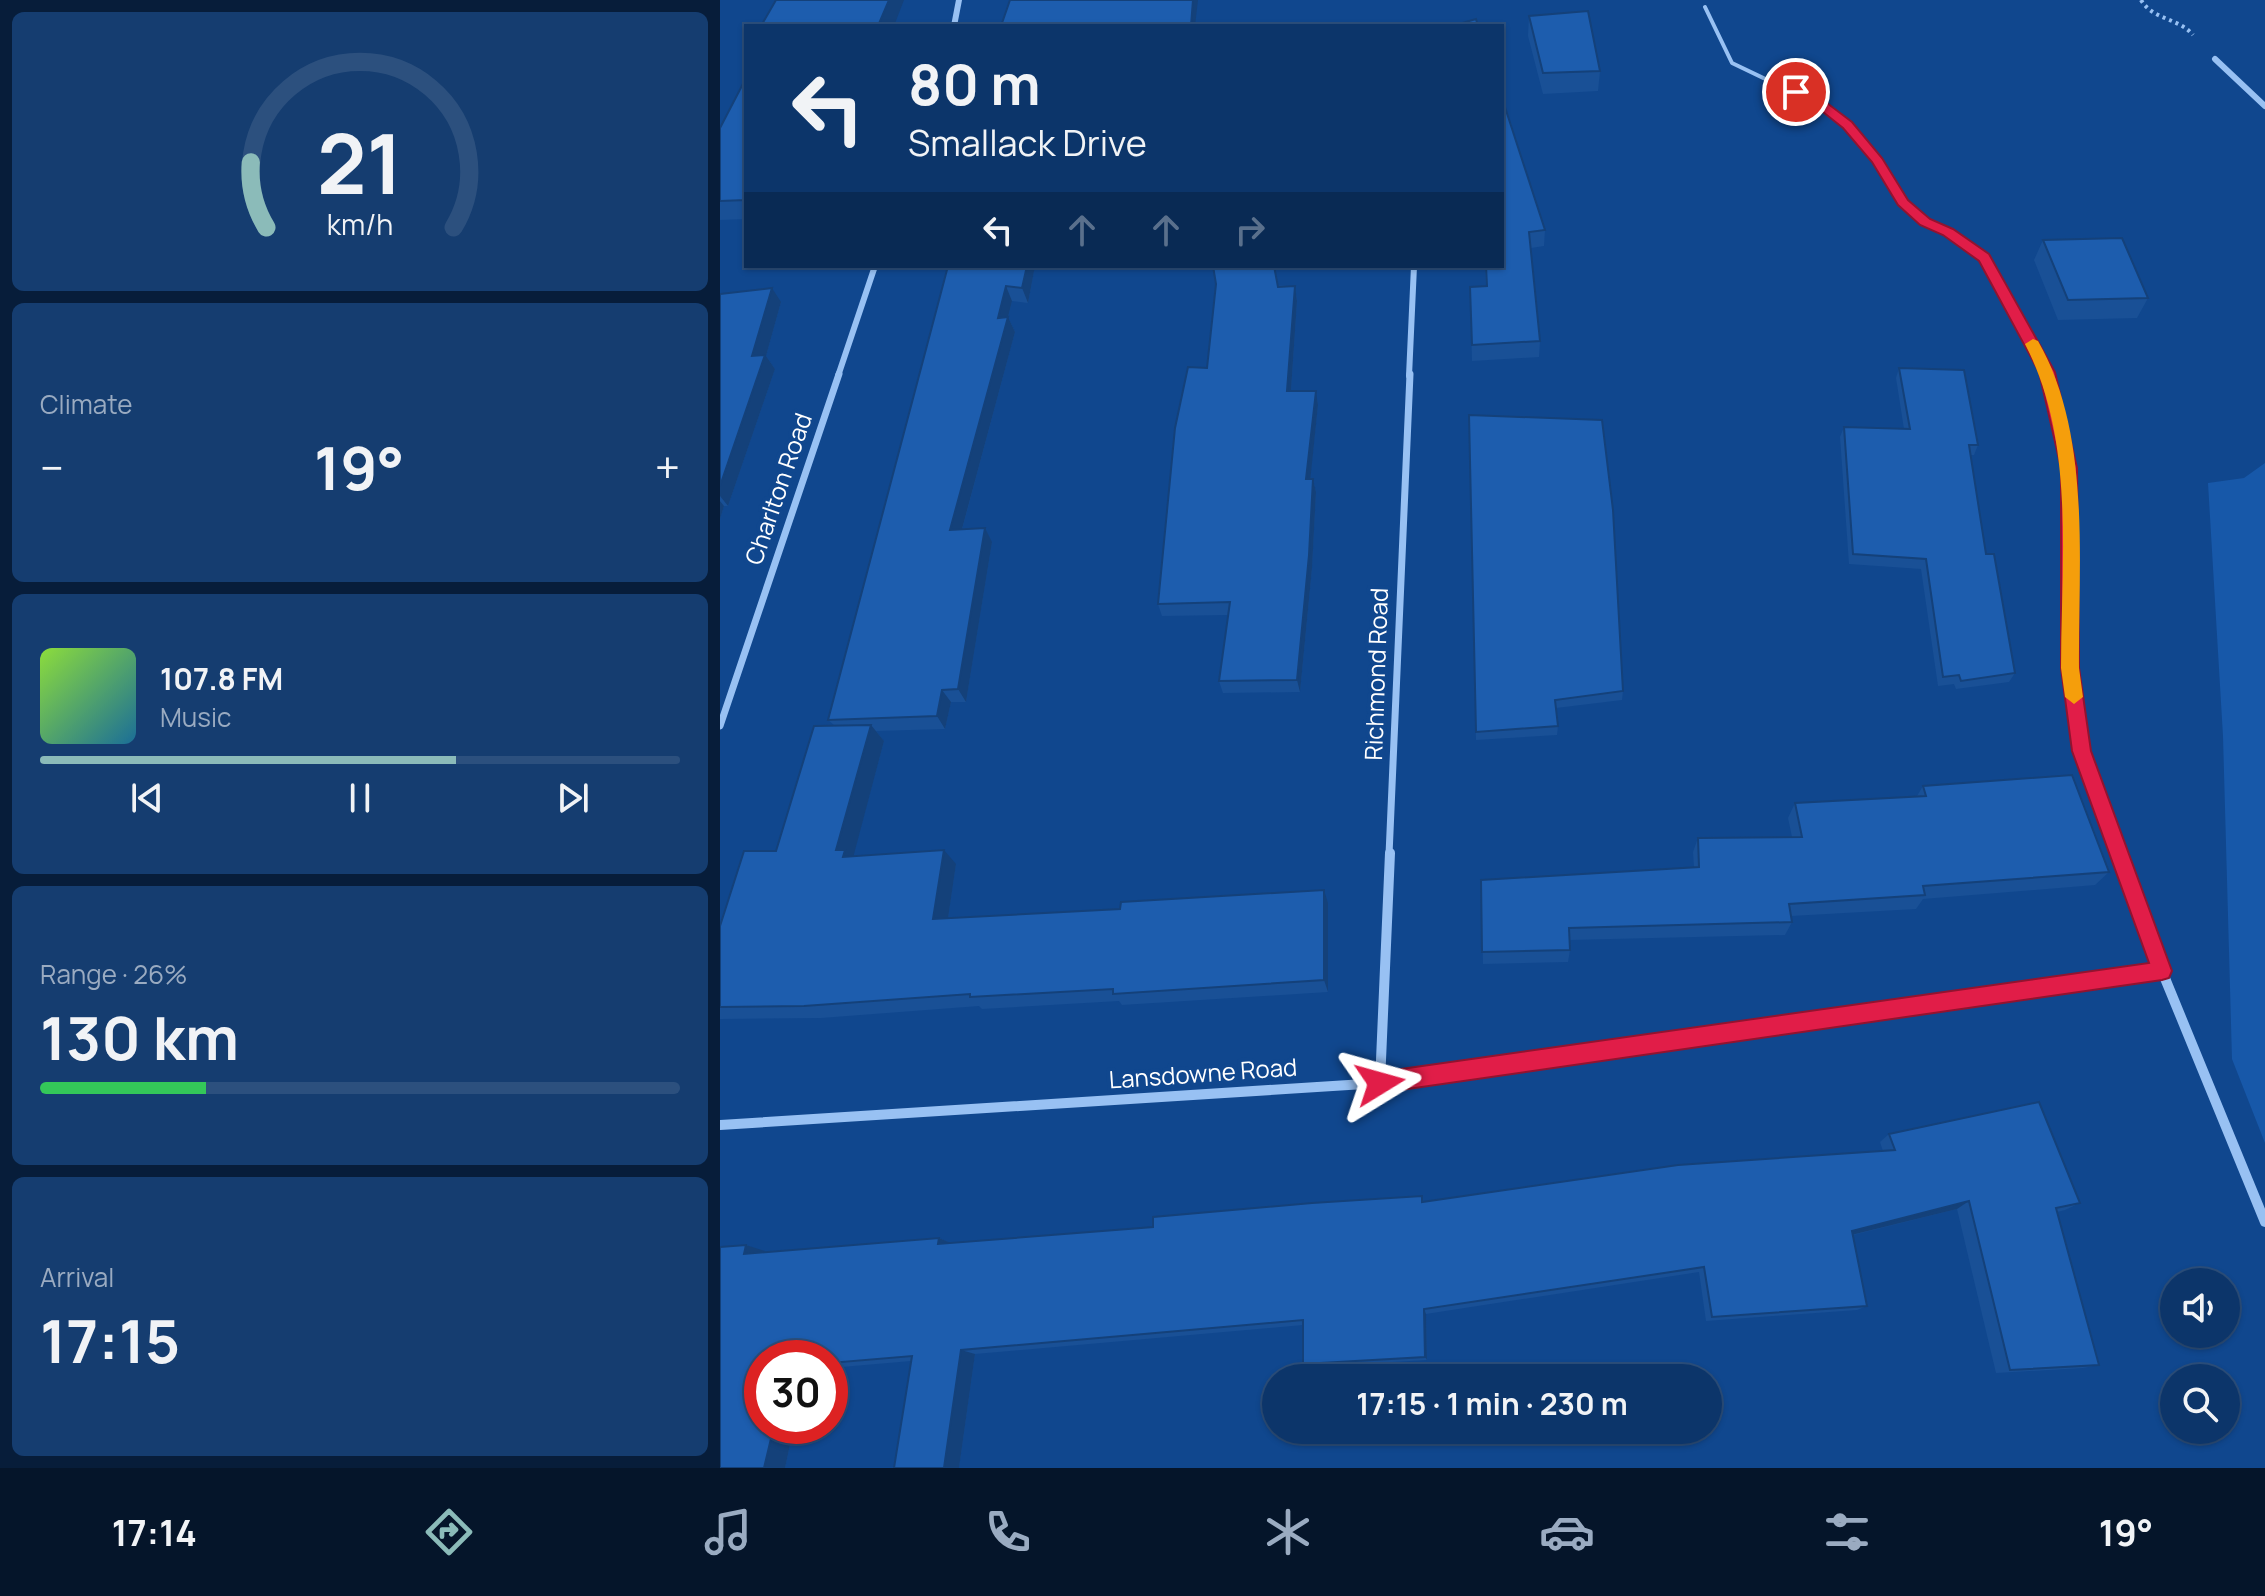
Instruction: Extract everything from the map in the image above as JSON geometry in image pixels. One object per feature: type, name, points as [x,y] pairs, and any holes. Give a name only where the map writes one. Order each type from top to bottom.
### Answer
[{"type":"street","points":[[954,24],[959,0]]},
{"type":"street","points":[[2215,59],[2265,106]]},
{"type":"street","name":"Charlton Road","points":[[720,726],[874,268]]},
{"type":"street","name":"Richmond Road","points":[[1380,1083],[1414,268]]},
{"type":"street","points":[[2069,468],[2070,668],[2082,751],[2162,971],[2265,1222]]},
{"type":"street","name":"Lansdowne Road","points":[[720,1125],[1380,1083],[2162,971]]},
{"type":"lane","points":[[1705,7],[1732,63],[1822,106],[1848,125],[1878,160],[1903,202],[1925,222],[1948,232],[1984,258],[2047,372],[2069,468]]},
{"type":"path","points":[[2141,0],[2147,10],[2188,29],[2215,59]]},
{"type":"shaded area","points":[[2265,463],[2265,1143],[2232,1059],[2223,736],[2208,483],[2244,478]]},
{"type":"building","points":[[776,0],[889,0],[879,24],[762,24]]},
{"type":"building","points":[[1010,0],[1193,0],[1191,24],[1002,24]]},
{"type":"building","points":[[1588,11],[1600,71],[1543,73],[1529,16]]},
{"type":"building","points":[[1476,19],[1477,24],[1459,24]]},
{"type":"building","points":[[744,82],[744,200],[720,201],[720,128]]},
{"type":"building","points":[[1504,104],[1545,230],[1529,232],[1540,341],[1472,345],[1470,287],[1487,286],[1486,268],[1504,268]]},
{"type":"building","points":[[2122,238],[2148,298],[2068,300],[2043,240]]},
{"type":"building","points":[[947,268],[1027,268],[1022,288],[1006,286],[998,318],[1008,317],[950,530],[985,528],[958,689],[942,690],[937,716],[828,720]]},
{"type":"building","points":[[1213,268],[1274,268],[1278,287],[1295,286],[1287,391],[1316,391],[1306,479],[1313,479],[1297,680],[1219,681],[1230,602],[1158,604],[1175,428],[1188,367],[1207,368],[1216,284]]},
{"type":"building","points":[[772,288],[752,356],[765,355],[720,486],[720,294]]},
{"type":"building","points":[[1899,368],[1964,370],[1978,445],[1969,445],[1986,554],[1994,554],[2015,673],[1961,681],[1959,675],[1943,677],[1926,559],[1853,554],[1844,427],[1910,429]]},
{"type":"building","points":[[1469,415],[1602,420],[1613,510],[1623,691],[1555,700],[1558,726],[1476,732]]},
{"type":"building","points":[[871,725],[836,850],[845,850],[843,857],[944,850],[933,919],[1120,909],[1121,902],[1324,890],[1324,980],[1113,994],[1113,989],[970,997],[970,994],[804,1006],[720,1007],[720,926],[744,851],[776,851],[814,726]]},
{"type":"building","points":[[2072,775],[2109,872],[1923,886],[1925,895],[1789,904],[1792,922],[1569,928],[1570,950],[1482,952],[1481,880],[1699,867],[1698,838],[1802,837],[1795,803],[1926,796],[1923,786]]},
{"type":"building","points":[[2039,1102],[2080,1203],[2056,1208],[2099,1365],[2010,1370],[1969,1201],[1852,1231],[1867,1306],[1712,1317],[1704,1267],[1424,1309],[1425,1357],[1303,1364],[1303,1320],[961,1350],[944,1468],[894,1468],[912,1356],[848,1361],[848,1340],[744,1340],[744,1444],[770,1444],[764,1468],[720,1468],[720,1247],[746,1245],[744,1254],[939,1238],[938,1244],[1153,1227],[1153,1217],[1312,1203],[1422,1196],[1422,1202],[1678,1165],[1895,1150],[1889,1134]]},
{"type":"slow traffic","points":[[2033,344],[2047,372],[2069,468],[2070,668],[2074,697]]},
{"type":"route","points":[[1380,1083],[2162,971],[2082,751],[2070,668],[2069,468],[2047,372],[1984,258],[1948,232],[1925,222],[1903,202],[1878,160],[1848,125],[1796,92]]}]
